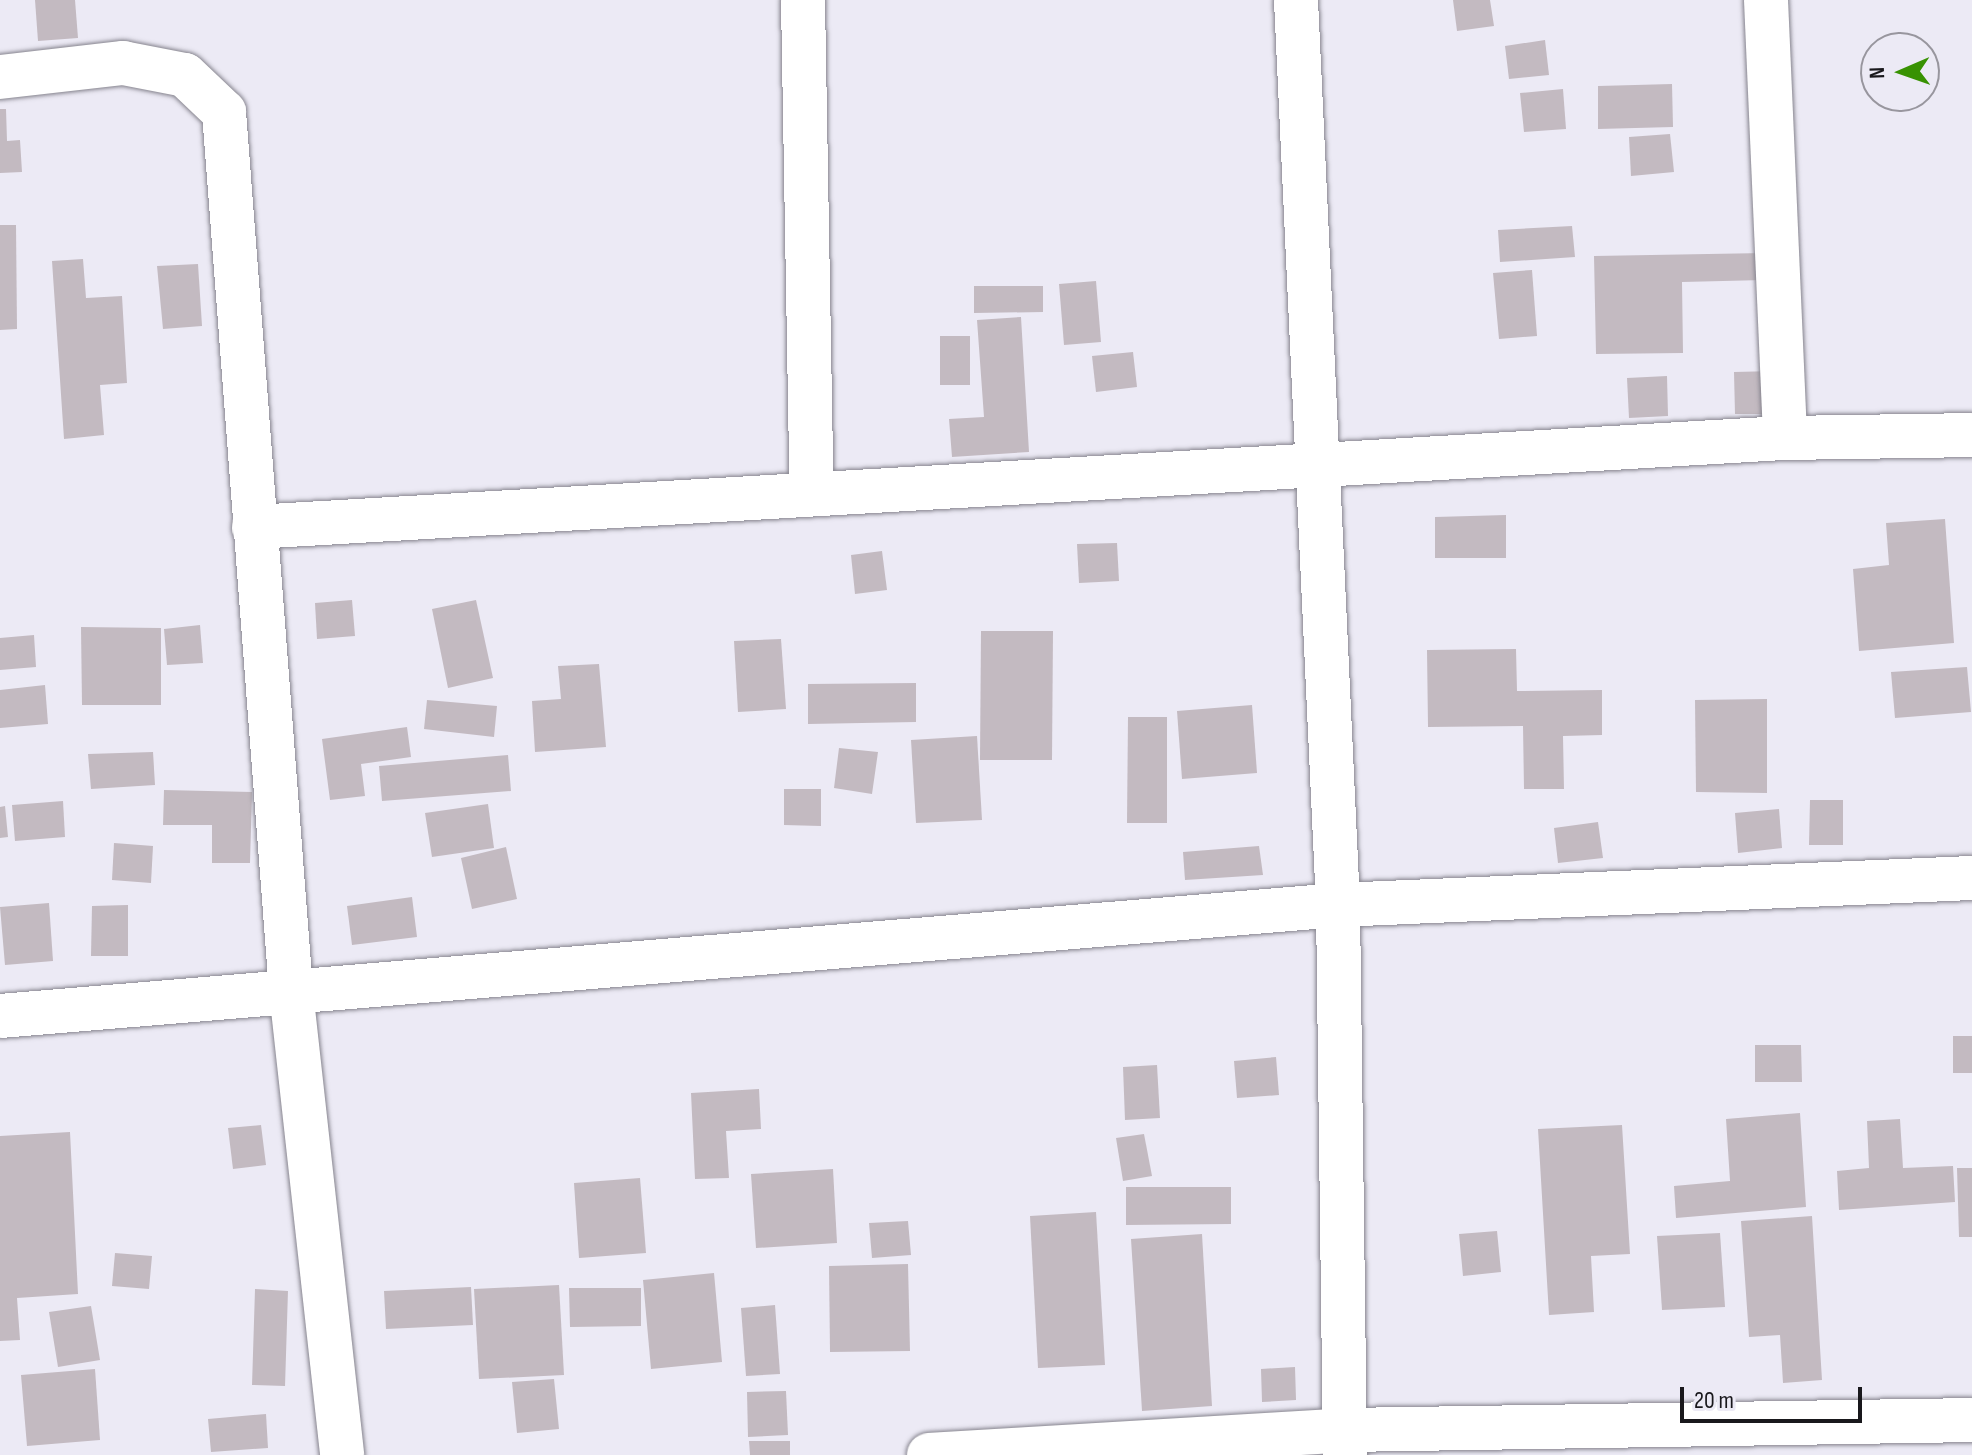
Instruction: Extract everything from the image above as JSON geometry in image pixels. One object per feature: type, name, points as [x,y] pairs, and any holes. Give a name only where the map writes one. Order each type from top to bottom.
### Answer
[{"type":"street","points":[[803,0],[812,494]]},
{"type":"street","points":[[1296,0],[1338,905],[1345,1442]]},
{"type":"street","points":[[1766,0],[1785,438]]},
{"type":"street","points":[[0,77],[123,63],[185,75],[224,112],[291,991],[342,1455]]},
{"type":"street","points":[[254,527],[1318,463],[1785,438],[1972,435]]},
{"type":"street","points":[[0,1016],[1338,905],[1972,878]]},
{"type":"street","points":[[929,1455],[1345,1442],[1876,1440],[1972,1420]]},
{"type":"building","points":[[35,0],[75,0],[78,38],[38,41]]},
{"type":"building","points":[[1453,0],[1490,0],[1494,26],[1457,31]]},
{"type":"building","points":[[1545,40],[1549,75],[1509,79],[1505,46]]},
{"type":"building","points":[[1672,84],[1673,127],[1598,129],[1598,86]]},
{"type":"building","points":[[1563,89],[1566,129],[1524,132],[1520,93]]},
{"type":"building","points":[[0,109],[6,109],[7,141],[20,140],[22,172],[0,173]]},
{"type":"building","points":[[1670,134],[1674,172],[1631,176],[1629,137]]},
{"type":"building","points":[[0,225],[16,225],[17,329],[0,330]]},
{"type":"building","points":[[1572,226],[1575,257],[1500,262],[1498,230]]},
{"type":"building","points":[[1765,253],[1764,280],[1682,282],[1683,353],[1596,354],[1594,256]]},
{"type":"building","points":[[83,259],[86,298],[122,296],[127,383],[100,385],[104,435],[64,439],[52,261]]},
{"type":"building","points":[[198,264],[202,326],[163,329],[157,266]]},
{"type":"building","points":[[1532,270],[1537,336],[1499,339],[1493,273]]},
{"type":"building","points":[[1096,281],[1101,342],[1064,345],[1059,284]]},
{"type":"building","points":[[974,286],[1043,286],[1043,312],[974,313]]},
{"type":"building","points":[[1021,317],[1029,452],[952,457],[949,419],[984,417],[977,320]]},
{"type":"building","points":[[940,336],[970,336],[970,385],[940,385]]},
{"type":"building","points":[[1133,352],[1137,387],[1096,392],[1092,356]]},
{"type":"building","points":[[1775,371],[1774,414],[1735,414],[1734,372]]},
{"type":"building","points":[[1667,376],[1668,416],[1629,418],[1627,378]]},
{"type":"building","points":[[1506,515],[1506,558],[1435,558],[1435,517]]},
{"type":"building","points":[[1945,519],[1954,643],[1859,651],[1853,569],[1889,565],[1886,523]]},
{"type":"building","points":[[1117,543],[1119,581],[1079,583],[1077,544]]},
{"type":"building","points":[[882,551],[887,590],[855,594],[851,555]]},
{"type":"building","points":[[352,600],[355,636],[317,639],[315,603]]},
{"type":"building","points":[[476,600],[493,678],[448,688],[432,609]]},
{"type":"building","points":[[200,625],[203,663],[167,665],[164,629]]},
{"type":"building","points":[[81,627],[161,628],[161,705],[82,705]]},
{"type":"building","points":[[981,631],[1053,631],[1052,760],[980,760]]},
{"type":"building","points":[[34,635],[36,667],[0,670],[0,638]]},
{"type":"building","points":[[781,639],[786,709],[738,712],[734,641]]},
{"type":"building","points":[[1516,649],[1517,691],[1602,690],[1602,735],[1563,736],[1564,789],[1524,789],[1523,726],[1428,727],[1427,650]]},
{"type":"building","points":[[599,664],[606,747],[535,752],[532,701],[561,699],[558,666]]},
{"type":"building","points":[[1967,667],[1971,712],[1895,718],[1891,672]]},
{"type":"building","points":[[916,683],[916,722],[808,724],[808,684]]},
{"type":"building","points":[[45,685],[48,724],[0,728],[0,690]]},
{"type":"building","points":[[1767,699],[1767,793],[1696,792],[1695,700]]},
{"type":"building","points":[[427,700],[497,706],[494,737],[424,729]]},
{"type":"building","points":[[1252,705],[1257,773],[1182,779],[1177,711]]},
{"type":"building","points":[[1128,717],[1167,717],[1167,823],[1127,823]]},
{"type":"building","points":[[407,727],[411,757],[361,764],[365,796],[330,800],[322,739]]},
{"type":"building","points":[[977,736],[982,820],[916,823],[911,740]]},
{"type":"building","points":[[839,748],[878,752],[872,794],[834,788]]},
{"type":"building","points":[[153,752],[155,785],[91,789],[88,754]]},
{"type":"building","points":[[508,755],[511,791],[382,801],[379,766]]},
{"type":"building","points":[[784,789],[821,789],[821,826],[784,825]]},
{"type":"building","points":[[164,790],[252,792],[250,863],[212,863],[212,825],[163,825]]},
{"type":"building","points":[[1810,800],[1843,800],[1843,845],[1809,845]]},
{"type":"building","points":[[63,801],[65,837],[15,841],[12,805]]},
{"type":"building","points":[[488,804],[494,848],[432,857],[425,813]]},
{"type":"building","points":[[5,806],[8,837],[0,838],[0,807]]},
{"type":"building","points":[[1779,809],[1782,848],[1738,853],[1735,813]]},
{"type":"building","points":[[1598,822],[1603,858],[1558,863],[1554,828]]},
{"type":"building","points":[[114,843],[153,846],[151,883],[112,880]]},
{"type":"building","points":[[1259,846],[1263,875],[1185,880],[1183,852]]},
{"type":"building","points":[[506,847],[517,899],[472,909],[461,858]]},
{"type":"building","points":[[412,897],[417,937],[352,945],[347,906]]},
{"type":"building","points":[[49,903],[53,961],[5,965],[0,907]]},
{"type":"building","points":[[128,905],[128,956],[91,956],[92,906]]},
{"type":"building","points":[[1953,1036],[1972,1036],[1972,1073],[1953,1073]]},
{"type":"building","points":[[1755,1045],[1801,1045],[1802,1082],[1755,1082]]},
{"type":"building","points":[[1276,1057],[1279,1095],[1237,1098],[1234,1061]]},
{"type":"building","points":[[1157,1065],[1160,1118],[1125,1120],[1123,1067]]},
{"type":"building","points":[[759,1089],[761,1129],[726,1131],[729,1178],[695,1179],[691,1093]]},
{"type":"building","points":[[1800,1113],[1806,1207],[1676,1218],[1674,1186],[1730,1181],[1726,1119]]},
{"type":"building","points":[[1900,1119],[1903,1168],[1953,1166],[1955,1202],[1839,1210],[1837,1171],[1869,1168],[1867,1121]]},
{"type":"building","points":[[261,1125],[266,1165],[233,1169],[228,1128]]},
{"type":"building","points":[[1622,1125],[1630,1254],[1591,1256],[1594,1312],[1549,1315],[1538,1129]]},
{"type":"building","points":[[70,1132],[78,1294],[17,1298],[20,1340],[0,1341],[0,1136]]},
{"type":"building","points":[[1144,1134],[1152,1176],[1123,1181],[1116,1138]]},
{"type":"building","points":[[1957,1168],[1972,1168],[1972,1237],[1959,1237]]},
{"type":"building","points":[[833,1169],[837,1243],[756,1248],[751,1174]]},
{"type":"building","points":[[640,1178],[646,1253],[579,1258],[574,1183]]},
{"type":"building","points":[[1126,1187],[1231,1187],[1231,1224],[1126,1225]]},
{"type":"building","points":[[1096,1212],[1105,1365],[1038,1368],[1030,1216]]},
{"type":"building","points":[[1812,1216],[1822,1380],[1783,1383],[1780,1335],[1749,1337],[1741,1221]]},
{"type":"building","points":[[908,1221],[911,1255],[872,1258],[869,1223]]},
{"type":"building","points":[[1497,1231],[1501,1272],[1463,1276],[1459,1234]]},
{"type":"building","points":[[1720,1233],[1725,1307],[1662,1310],[1657,1236]]},
{"type":"building","points":[[1202,1234],[1212,1406],[1142,1411],[1131,1239]]},
{"type":"building","points":[[115,1253],[152,1256],[149,1289],[112,1286]]},
{"type":"building","points":[[908,1264],[910,1351],[830,1352],[829,1266]]},
{"type":"building","points":[[714,1273],[722,1362],[651,1369],[643,1280]]},
{"type":"building","points":[[559,1285],[564,1375],[479,1379],[474,1289]]},
{"type":"building","points":[[471,1287],[473,1325],[386,1329],[384,1291]]},
{"type":"building","points":[[569,1288],[641,1288],[641,1326],[570,1327]]},
{"type":"building","points":[[255,1289],[288,1291],[285,1386],[252,1385]]},
{"type":"building","points":[[775,1305],[780,1374],[746,1376],[741,1308]]},
{"type":"building","points":[[91,1306],[100,1360],[58,1367],[49,1312]]},
{"type":"building","points":[[1295,1367],[1296,1400],[1262,1402],[1261,1369]]},
{"type":"building","points":[[95,1369],[100,1440],[27,1446],[21,1375]]},
{"type":"building","points":[[554,1379],[559,1429],[517,1433],[512,1382]]},
{"type":"building","points":[[786,1391],[788,1435],[748,1437],[747,1392]]},
{"type":"building","points":[[266,1414],[268,1448],[211,1452],[208,1419]]},
{"type":"building","points":[[749,1441],[790,1441],[790,1455],[750,1455]]}]
